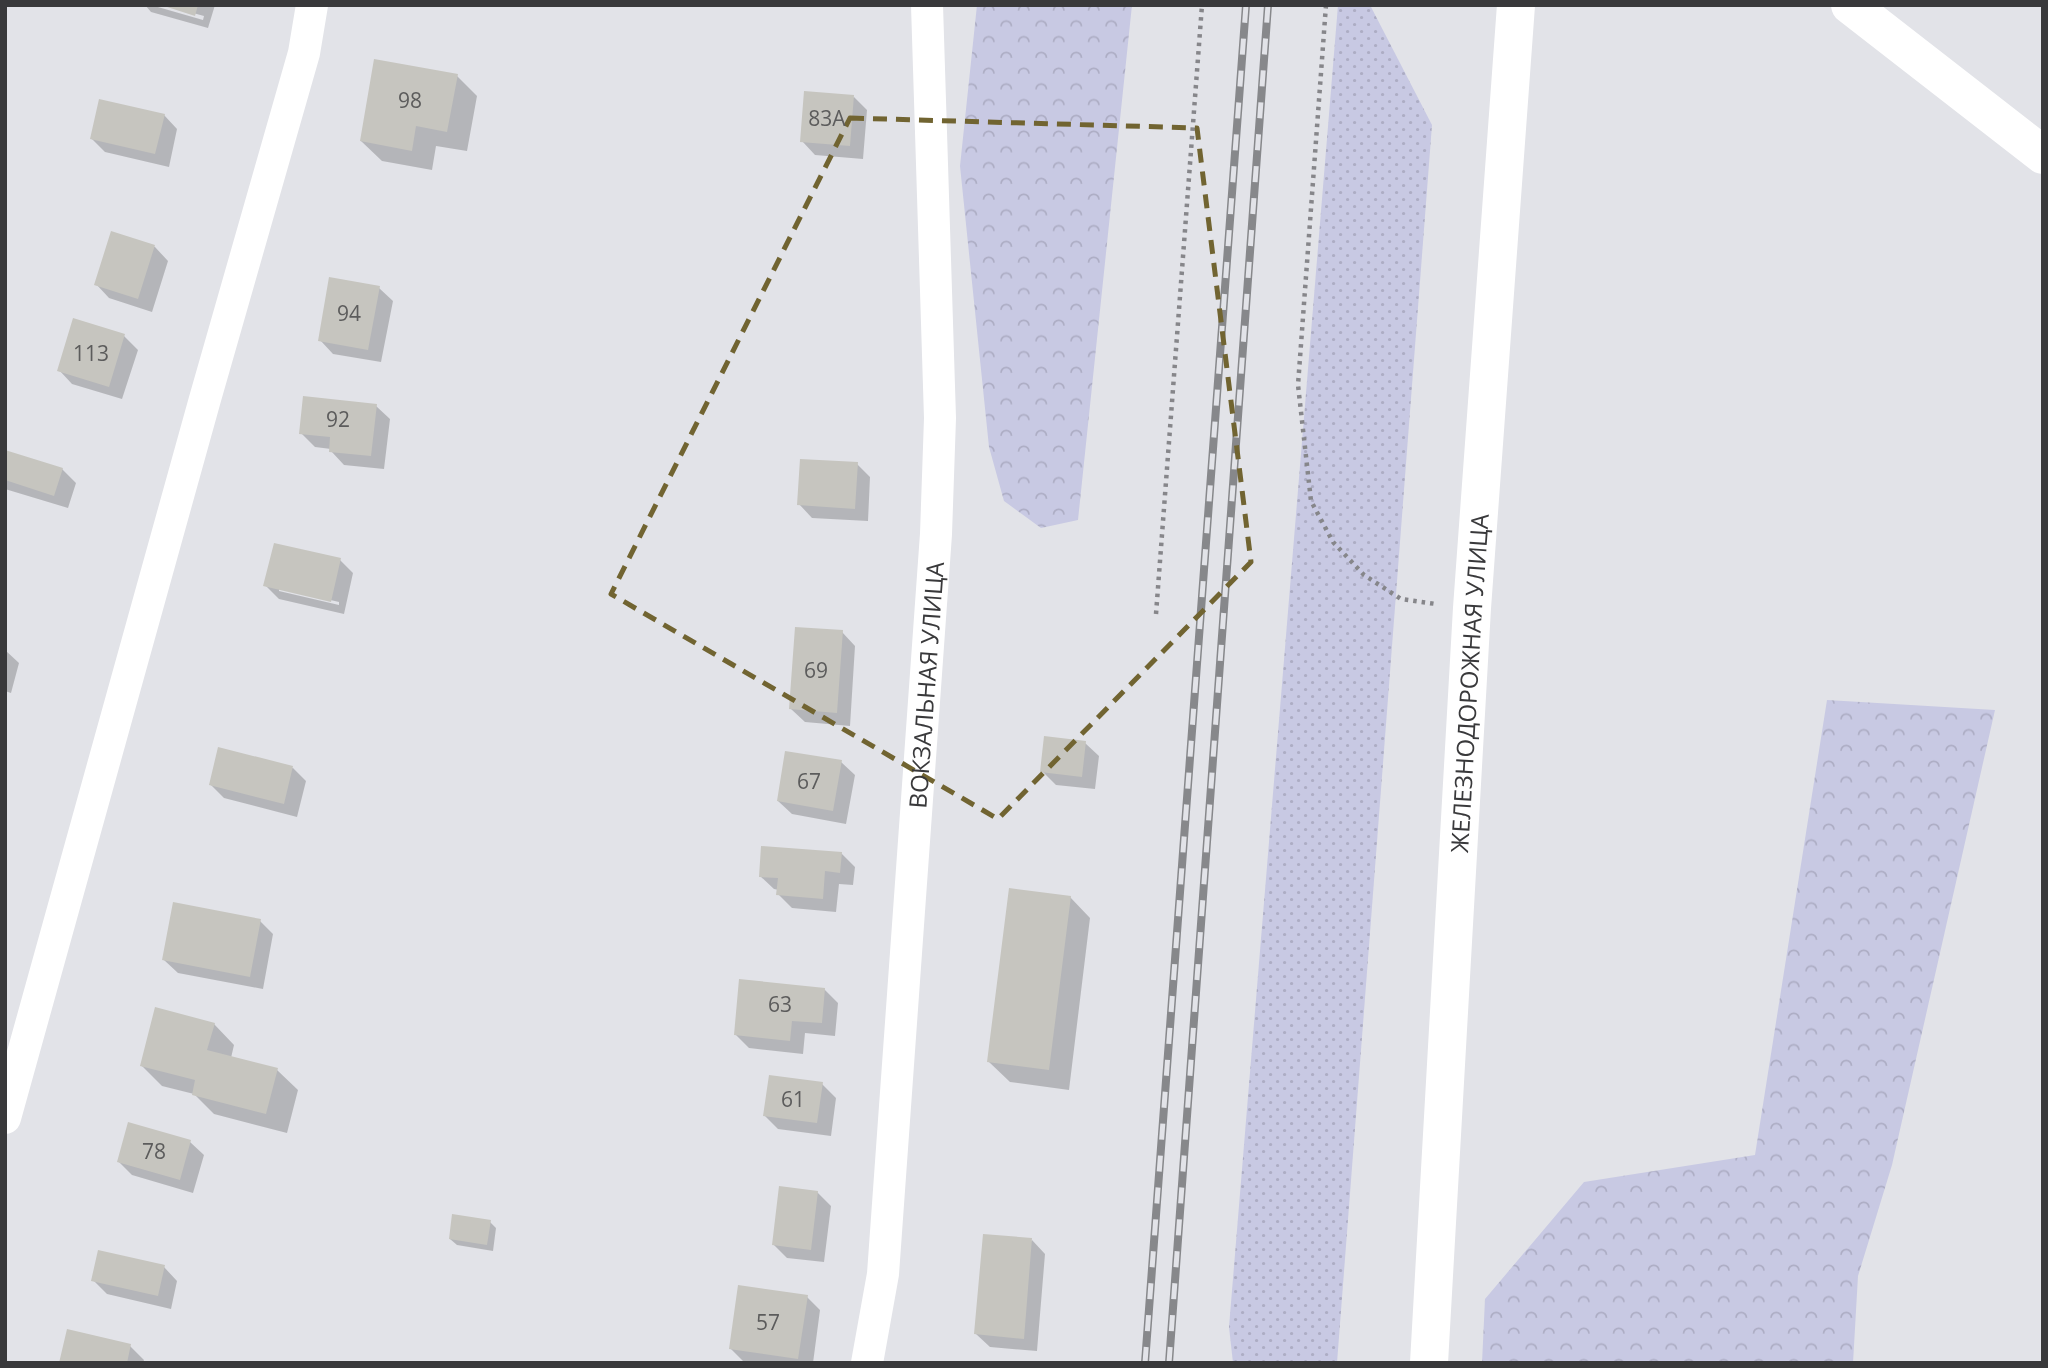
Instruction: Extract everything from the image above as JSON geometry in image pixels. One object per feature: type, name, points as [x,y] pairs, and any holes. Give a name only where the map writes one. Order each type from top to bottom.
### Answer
[{"type":"main road","name":"ЖЕЛЕЗНОДОРОЖНАЯ УЛИЦА","points":[[1429,1363],[1472,608],[1516,5]]},
{"type":"main road","points":[[1850,5],[2043,155]]},
{"type":"street","points":[[5,1118],[304,53],[312,5]]},
{"type":"street","name":"ВОКЗАЛЬНАЯ УЛИЦА","points":[[867,1363],[883,1274],[936,534],[940,418],[927,5]]},
{"type":"path","points":[[1156,614],[1202,5]]},
{"type":"path","points":[[1326,5],[1298,385],[1311,500],[1333,542],[1364,575],[1401,599],[1472,608]]},
{"type":"highlighted area","points":[[850,118],[1197,128],[1251,562],[998,819],[611,594]]},
{"type":"green space","points":[[977,5],[1132,5],[1078,520],[1041,528],[1004,501],[989,447],[960,166]]},
{"type":"green space","points":[[1338,5],[1370,5],[1432,125],[1337,1363],[1233,1363],[1229,1327]]},
{"type":"green space","points":[[1827,700],[1995,710],[1892,1165],[1858,1276],[1853,1363],[1482,1363],[1485,1299],[1584,1182],[1755,1155]]},
{"type":"building","points":[[161,5],[198,5],[195,16]]},
{"type":"building","points":[[374,59],[458,74],[447,132],[416,126],[412,151],[360,141]]},
{"type":"building","points":[[804,91],[854,95],[850,146],[800,142]]},
{"type":"building","points":[[99,99],[165,114],[155,154],[90,139]]},
{"type":"building","points":[[111,231],[155,245],[138,299],[94,285]]},
{"type":"building","points":[[329,277],[380,286],[368,350],[318,341]]},
{"type":"building","points":[[73,318],[125,334],[109,387],[57,371]]},
{"type":"building","points":[[303,396],[377,404],[371,456],[329,452],[330,437],[299,434]]},
{"type":"building","points":[[5,450],[63,468],[54,496],[5,480]]},
{"type":"building","points":[[800,459],[858,462],[855,509],[797,505]]},
{"type":"building","points":[[274,543],[341,558],[331,602],[263,586]]},
{"type":"building","points":[[795,627],[843,630],[837,713],[789,709]]},
{"type":"building","points":[[1044,736],[1086,741],[1082,777],[1040,772]]},
{"type":"building","points":[[218,747],[293,766],[284,804],[209,785]]},
{"type":"building","points":[[785,751],[842,760],[833,811],[777,801]]},
{"type":"building","points":[[761,846],[842,852],[840,873],[825,871],[823,899],[776,895],[778,878],[759,877]]},
{"type":"building","points":[[1009,888],[1071,896],[1049,1070],[987,1062]]},
{"type":"building","points":[[173,902],[261,919],[250,977],[162,960]]},
{"type":"building","points":[[739,979],[825,988],[822,1023],[792,1021],[790,1041],[734,1035]]},
{"type":"building","points":[[155,1007],[215,1023],[207,1050],[278,1068],[266,1114],[192,1095],[195,1080],[140,1066]]},
{"type":"building","points":[[769,1075],[823,1082],[817,1123],[763,1116]]},
{"type":"building","points":[[128,1122],[191,1140],[180,1180],[117,1162]]},
{"type":"building","points":[[779,1186],[818,1191],[811,1250],[772,1245]]},
{"type":"building","points":[[452,1214],[491,1220],[487,1245],[449,1239]]},
{"type":"building","points":[[983,1234],[1032,1238],[1024,1339],[974,1334]]},
{"type":"building","points":[[98,1250],[165,1265],[158,1296],[91,1281]]},
{"type":"building","points":[[738,1285],[808,1295],[798,1359],[729,1349]]},
{"type":"building","points":[[67,1329],[131,1344],[127,1363],[59,1363]]},
{"type":"railway","points":[[1145,1363],[1246,5]]},
{"type":"railway","points":[[1169,1363],[1268,5]]}]
